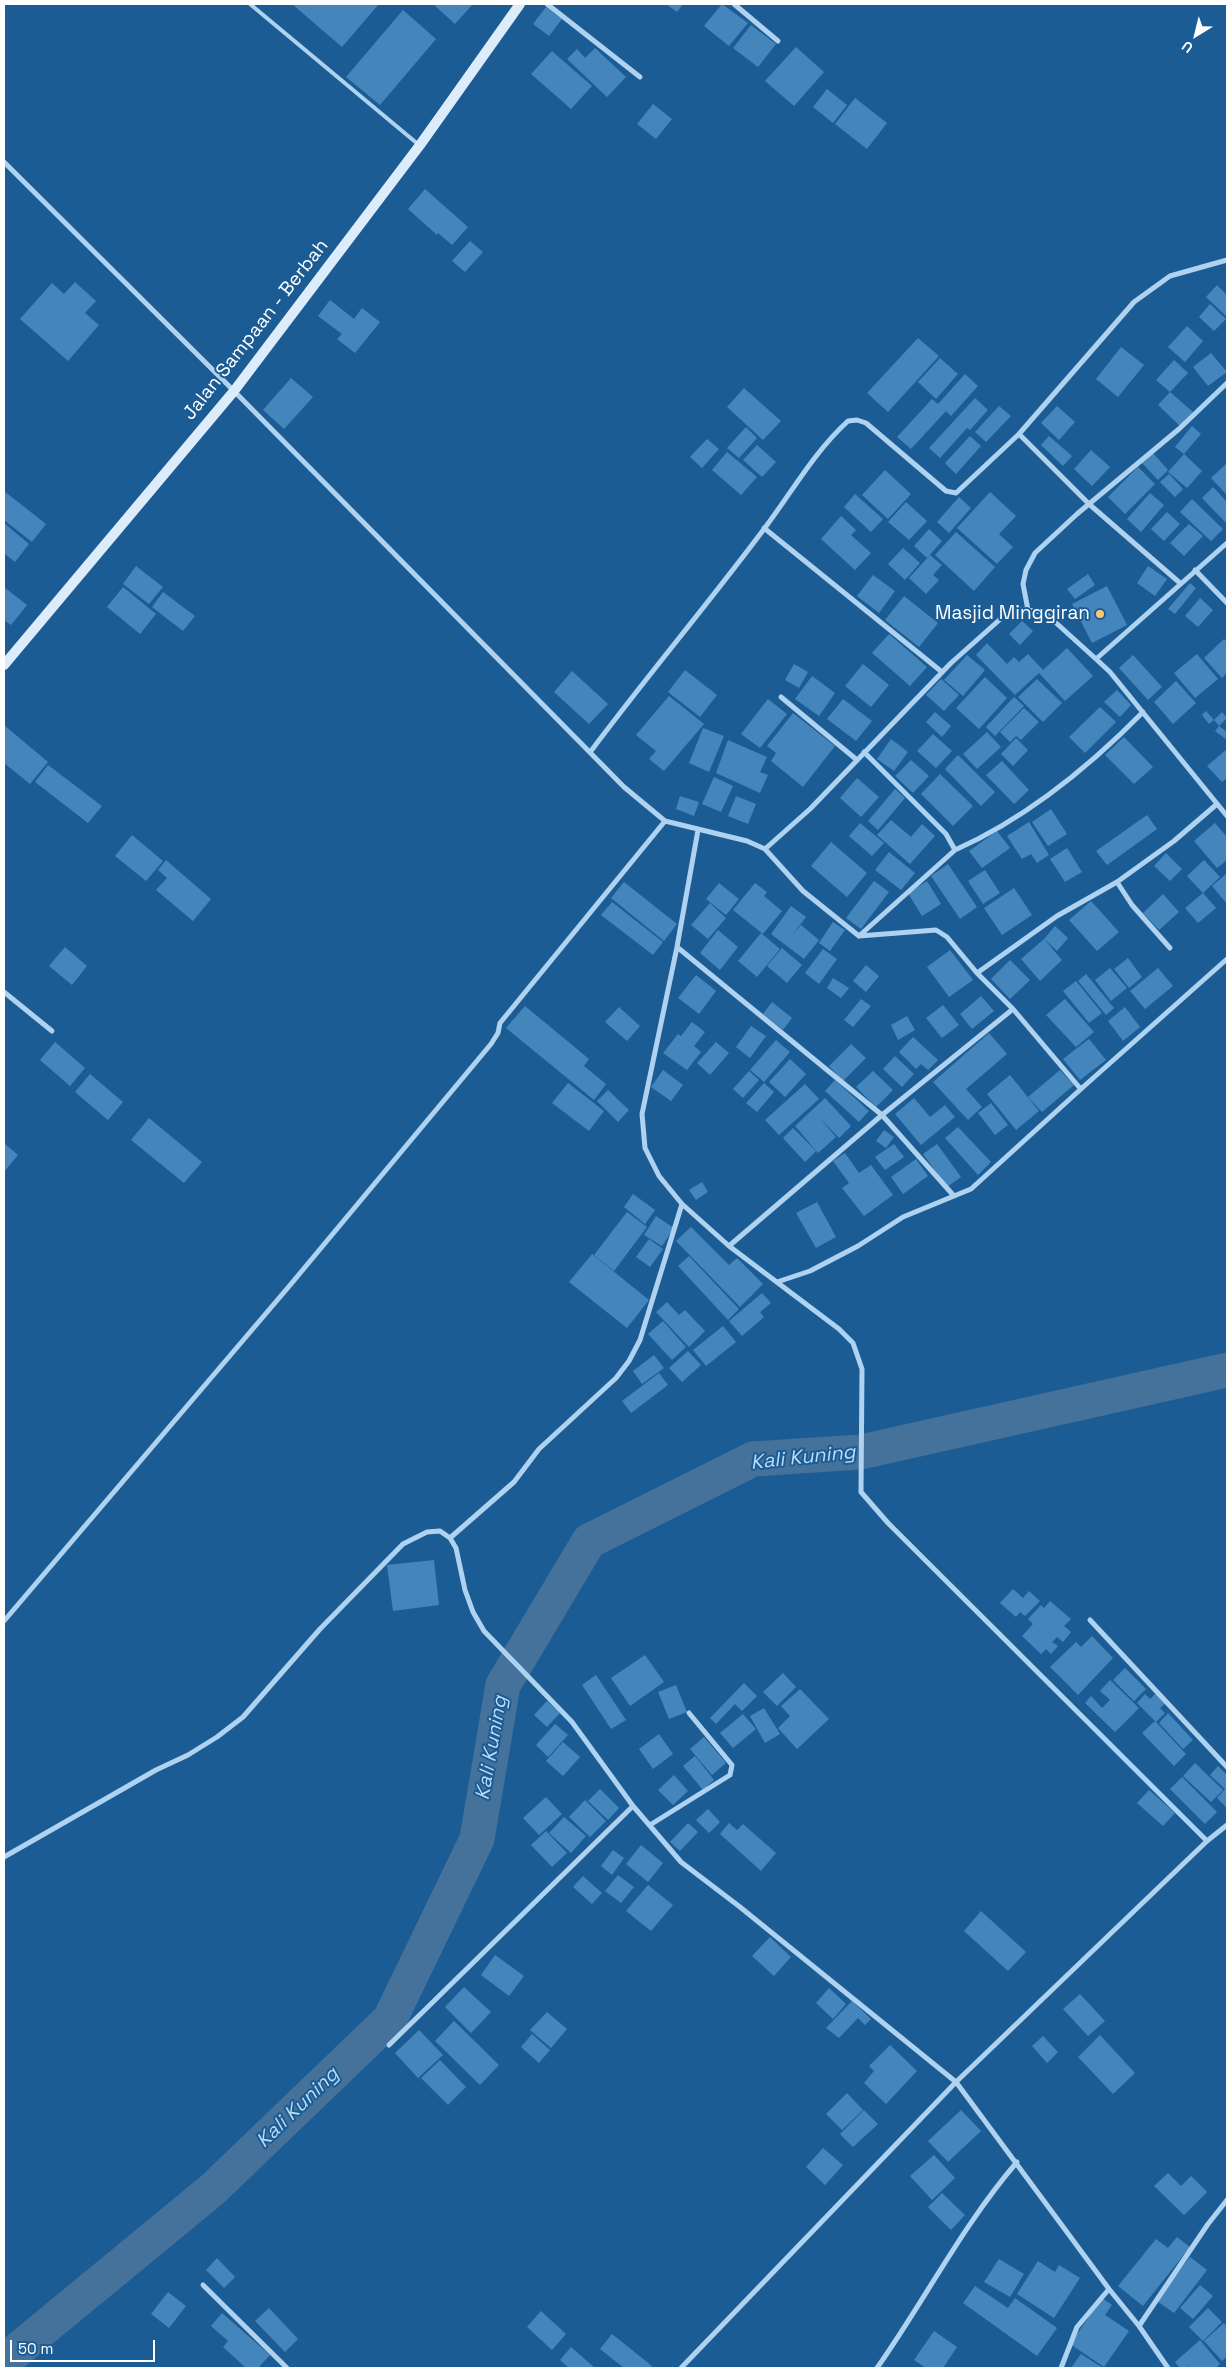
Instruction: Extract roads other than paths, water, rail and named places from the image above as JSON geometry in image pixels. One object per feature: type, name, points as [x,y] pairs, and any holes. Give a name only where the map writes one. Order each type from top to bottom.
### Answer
[{"type":"main road","name":"Jalan Sampaan - Berbah","points":[[4,666],[234,391],[420,145],[520,4]]},
{"type":"street","points":[[547,4],[640,77]]},
{"type":"street","points":[[734,4],[778,41]]},
{"type":"street","points":[[4,162],[234,391],[493,655],[591,751],[624,787],[665,821],[748,841],[765,849],[803,891],[859,936],[936,930],[947,937],[977,973],[1013,1009],[1079,1087],[1082,1088]]},
{"type":"street","points":[[591,751],[764,528],[805,469],[848,422],[857,420],[866,423],[946,491],[956,493],[1019,434],[1134,302],[1170,276],[1227,260]]},
{"type":"street","points":[[1028,610],[1023,584],[1026,570],[1035,553],[1222,390],[1227,383]]},
{"type":"street","points":[[1222,390],[1227,395]]},
{"type":"street","points":[[1019,434],[1089,504],[1180,583]]},
{"type":"street","points":[[764,528],[942,672]]},
{"type":"street","points":[[1096,659],[1227,543]]},
{"type":"street","points":[[1196,570],[1227,602]]},
{"type":"street","points":[[765,849],[810,809],[942,672],[1006,614],[1018,609],[1044,612],[1110,672],[1227,816]]},
{"type":"street","points":[[781,698],[856,760]]},
{"type":"street","points":[[859,936],[955,850],[999,828],[1047,797],[1118,737],[1143,712]]},
{"type":"street","points":[[864,752],[946,834],[955,850]]},
{"type":"street","points":[[977,973],[1057,916],[1117,882],[1174,841],[1218,804]]},
{"type":"street","points":[[4,1621],[291,1284],[491,1044],[498,1033],[500,1023],[665,821]]},
{"type":"street","points":[[698,830],[677,947],[642,1114],[642,1132],[645,1148],[651,1161],[659,1176],[682,1204],[729,1246],[839,1329],[853,1343],[862,1369],[861,1492],[888,1523],[1207,1841]]},
{"type":"street","points":[[1117,882],[1132,905],[1170,948]]},
{"type":"street","points":[[677,947],[882,1115],[954,1196]]},
{"type":"street","points":[[777,1282],[810,1271],[858,1246],[904,1217],[971,1190],[1227,959]]},
{"type":"street","points":[[4,992],[52,1031]]},
{"type":"street","points":[[729,1246],[882,1115],[1013,1009]]},
{"type":"street","points":[[450,1538],[514,1482],[539,1449],[616,1378],[629,1361],[640,1340],[682,1204]]},
{"type":"street","points":[[4,1857],[156,1770],[188,1756],[217,1737],[243,1717],[283,1674],[320,1629],[403,1544],[427,1532],[440,1531],[450,1538],[456,1548],[473,1612],[484,1631],[572,1722],[633,1806],[681,1862],[740,1907],[897,2037],[956,2082],[1139,2326],[1168,2368]]},
{"type":"street","points":[[1090,1620],[1227,1767]]},
{"type":"street","points":[[650,1825],[730,1775],[732,1765],[689,1713]]},
{"type":"street","points":[[389,2044],[633,1806]]},
{"type":"street","points":[[681,2368],[956,2082],[1207,1841],[1225,1826],[1227,1833]]},
{"type":"street","points":[[876,2368],[973,2218],[1017,2162]]},
{"type":"street","points":[[1139,2326],[1208,2224],[1227,2200]]},
{"type":"street","points":[[203,2285],[287,2368]]},
{"type":"street","points":[[1061,2368],[1077,2327],[1109,2288]]},
{"type":"lane","points":[[250,4],[420,145]]},
{"type":"waterway","name":"Kali Kuning","points":[[4,2361],[213,2189],[390,2019],[477,1839],[503,1685],[589,1541],[753,1459],[861,1452],[1227,1370]]},
{"type":"place","name":"Masjid Minggiran","points":[[1100,614]]}]
